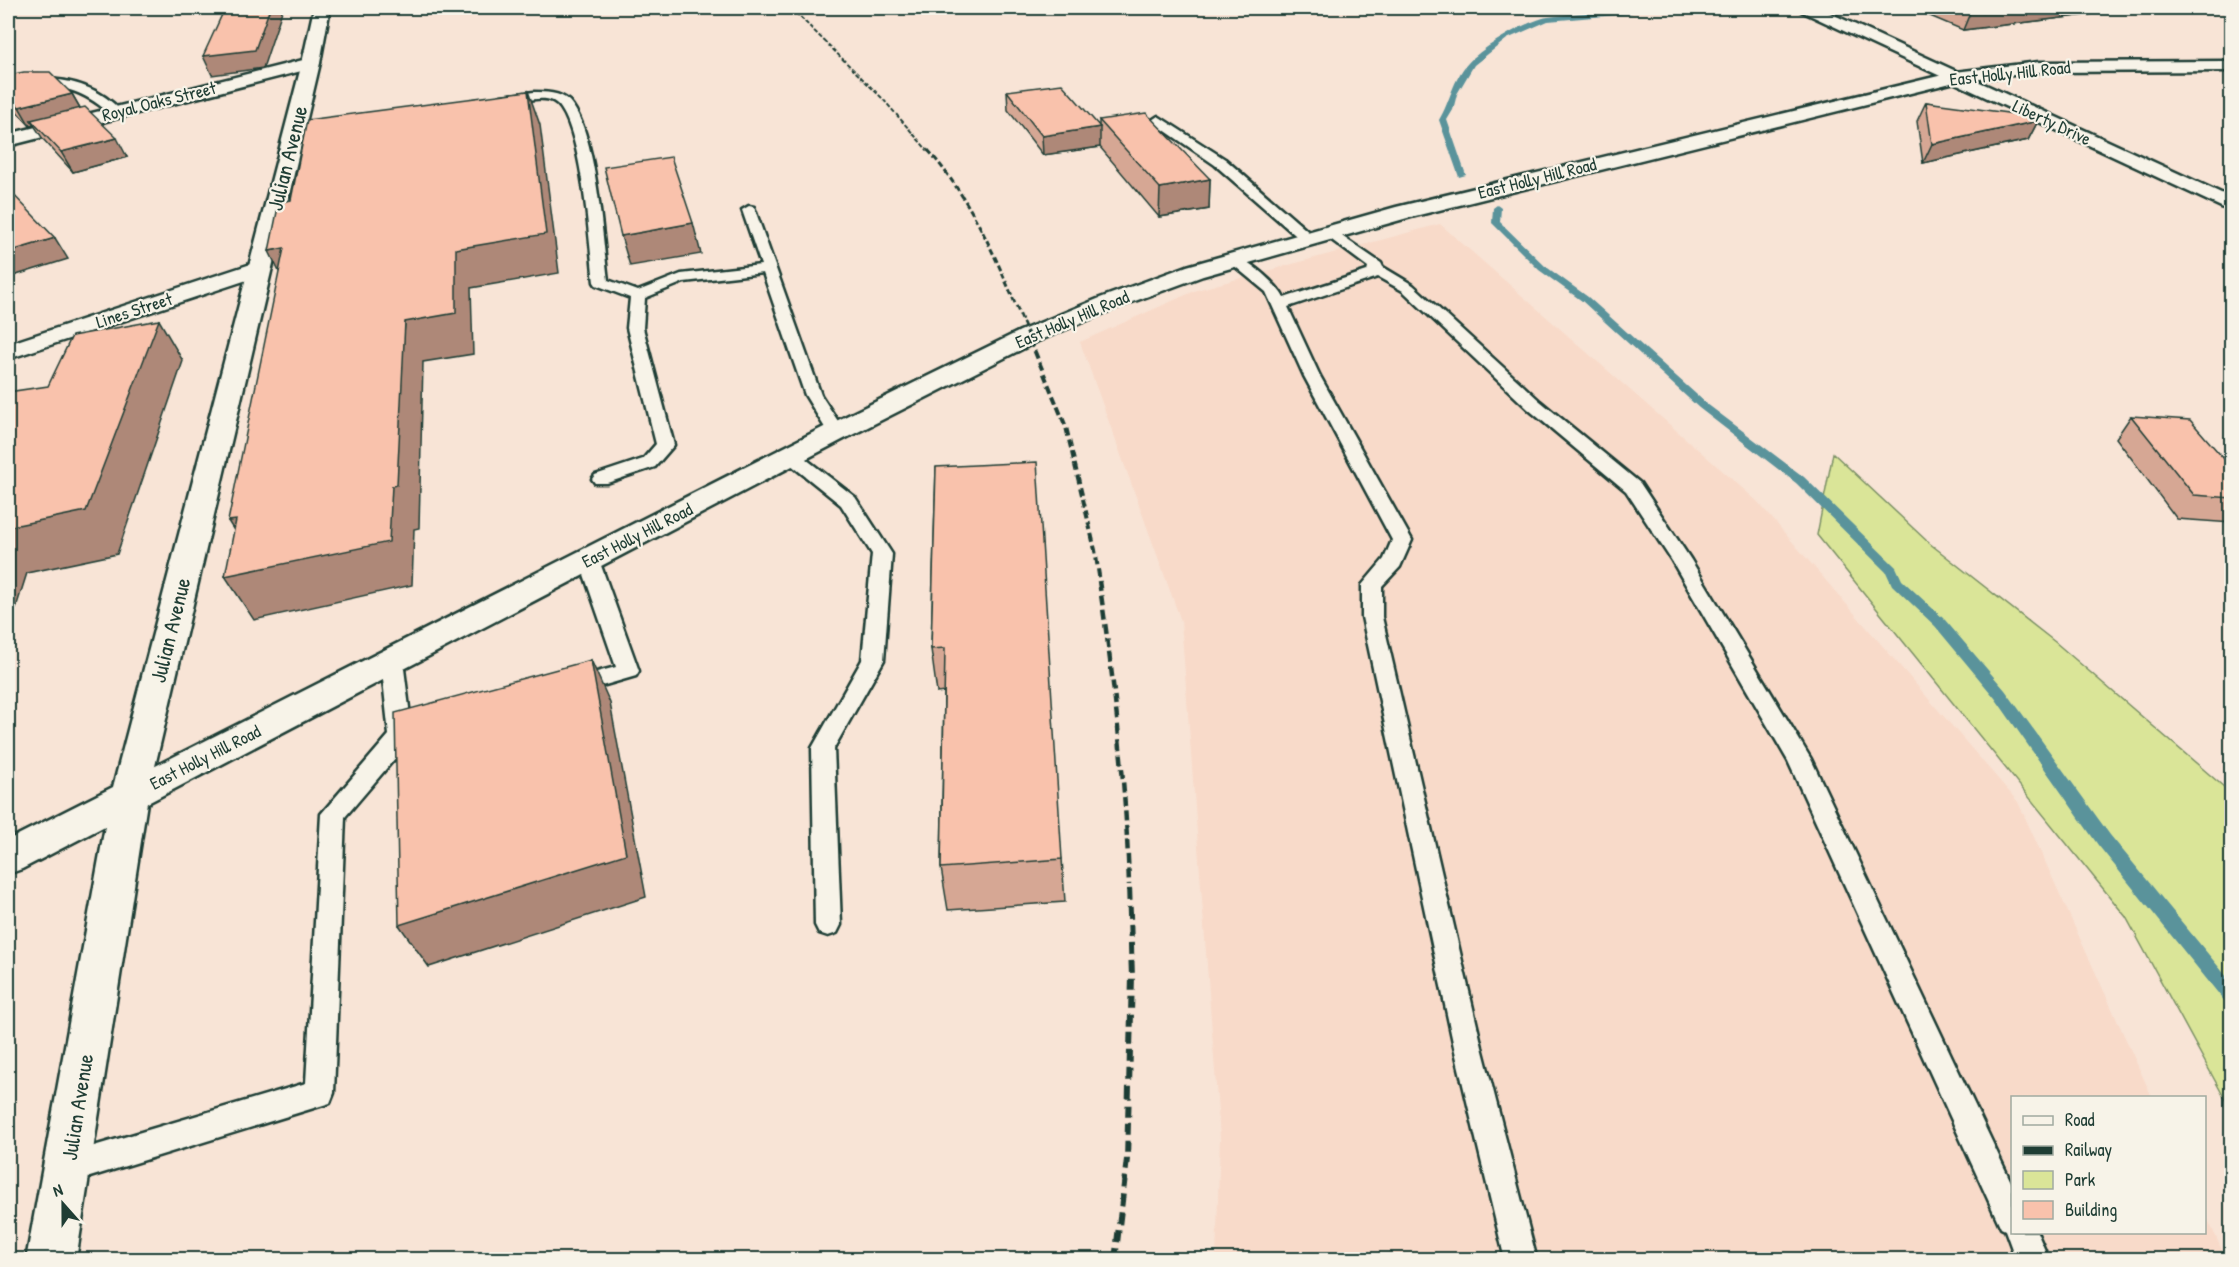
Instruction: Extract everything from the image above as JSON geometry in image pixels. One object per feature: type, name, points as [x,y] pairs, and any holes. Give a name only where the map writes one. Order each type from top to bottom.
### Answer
[{"type":"street","name":"Julian Avenue","points":[[51,1260],[129,796],[260,268],[297,138],[322,8]]},
{"type":"street","name":"Liberty Drive","points":[[1807,8],[2232,206]]},
{"type":"street","name":"Royal Oaks Street","points":[[8,140],[311,63]]},
{"type":"street","name":"East Holly Hill Road","points":[[8,858],[836,432],[1029,336],[1151,285],[1319,235],[1665,146],[1954,77],[2039,67],[2232,66]]},
{"type":"street","name":"Lines Street","points":[[8,352],[260,268]]},
{"type":"lane","points":[[8,88],[49,81],[66,82],[97,96],[116,112]]},
{"type":"lane","points":[[492,102],[543,95],[564,103],[576,123],[588,186],[601,282],[638,296],[681,278],[769,268]]},
{"type":"lane","points":[[1158,120],[1221,162],[1319,235],[1376,266],[1375,269],[1408,288],[1534,405],[1632,487],[1681,560],[1799,759],[2011,1212]]},
{"type":"lane","points":[[749,210],[813,395],[836,432]]},
{"type":"lane","points":[[1233,259],[1272,290],[1312,376],[1402,540],[1393,562],[1372,585],[1372,617],[1468,1047],[1521,1260]]},
{"type":"lane","points":[[1279,305],[1373,274],[1375,269]]},
{"type":"lane","points":[[601,479],[649,463],[665,445],[635,328],[638,296]]},
{"type":"lane","points":[[791,456],[848,501],[882,554],[873,660],[823,748],[828,925]]},
{"type":"lane","points":[[560,690],[628,670],[589,560]]},
{"type":"lane","points":[[67,1169],[320,1092],[333,814],[412,733],[392,661]]},
{"type":"lane","points":[[2020,1234],[2032,1260]]},
{"type":"shaded area","points":[[1440,224],[1757,501],[2018,802],[2152,1096],[2011,1096],[2011,1234],[2206,1234],[2206,1215],[2226,1259],[1216,1259],[1220,1138],[1181,621],[1080,342],[1197,290]]},
{"type":"green space","points":[[1833,453],[1929,543],[2055,642],[2231,793],[2231,1110],[2126,917],[1817,535]]},
{"type":"building","points":[[225,8],[270,8],[255,50],[203,56]]},
{"type":"building","points":[[1958,8],[2014,8],[1970,13]]},
{"type":"building","points":[[24,72],[50,72],[72,94],[19,107],[8,95],[8,75]]},
{"type":"building","points":[[1062,84],[1100,127],[1042,136],[1007,91]]},
{"type":"building","points":[[528,91],[546,234],[456,249],[456,313],[405,322],[397,485],[392,486],[389,542],[225,576],[236,520],[228,521],[284,248],[269,251],[279,202],[291,200],[307,120]]},
{"type":"building","points":[[1926,102],[2037,117],[2038,121],[1932,144]]},
{"type":"building","points":[[85,107],[117,138],[61,152],[31,120]]},
{"type":"building","points":[[1146,113],[1210,179],[1160,188],[1099,120]]},
{"type":"building","points":[[671,157],[693,223],[621,236],[604,167]]},
{"type":"building","points":[[8,189],[55,238],[8,252]]},
{"type":"building","points":[[159,320],[86,511],[8,527],[8,392],[48,386],[72,336]]},
{"type":"building","points":[[2131,416],[2190,420],[2232,468],[2232,498],[2194,495]]},
{"type":"building","points":[[1037,462],[1062,859],[941,868],[945,648],[931,649],[936,467]]},
{"type":"building","points":[[591,660],[626,854],[399,925],[395,713]]},
{"type":"waterway","points":[[1462,175],[1443,120],[1449,110],[1453,94],[1471,64],[1505,38],[1547,19],[1628,12],[1640,8]]},
{"type":"waterway","points":[[1497,208],[1496,223],[1542,268],[1585,299],[1703,406],[1800,480],[1891,570],[1897,582],[1940,623],[2000,694],[2104,840],[2232,997]]},
{"type":"railway","points":[[791,8],[882,98],[929,152]]},
{"type":"railway","points":[[928,150],[975,217],[999,266],[1031,342]]},
{"type":"railway","points":[[1030,340],[1066,427],[1095,550],[1100,582]]},
{"type":"railway","points":[[1099,581],[1118,733],[1129,885]]},
{"type":"railway","points":[[1115,1260],[1127,1159],[1132,977],[1129,884]]}]
